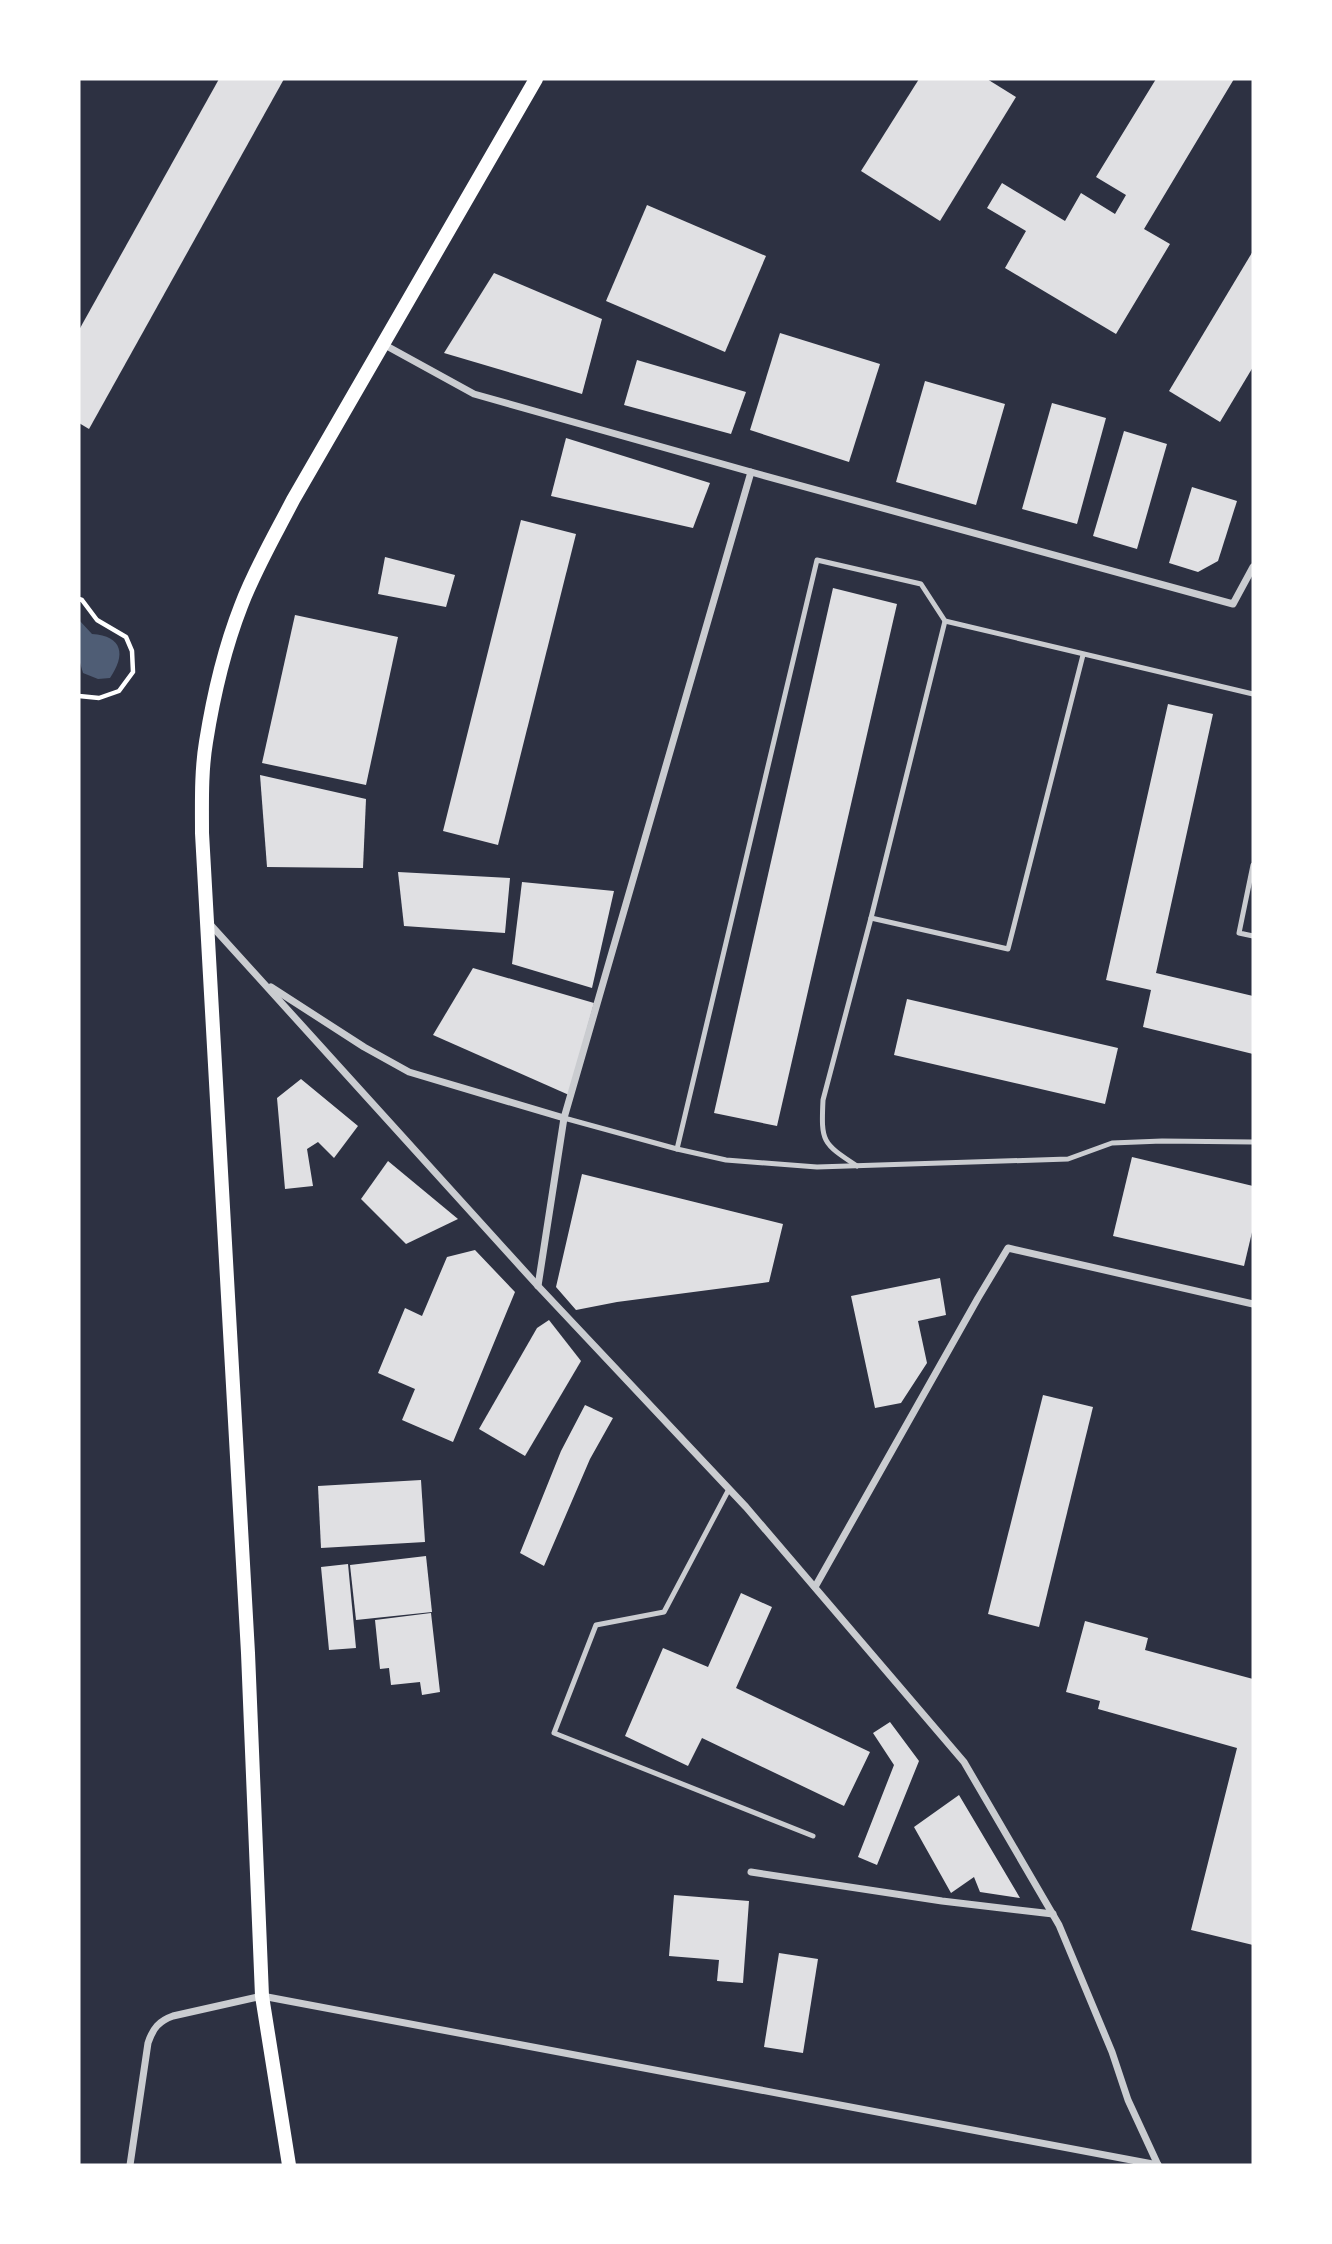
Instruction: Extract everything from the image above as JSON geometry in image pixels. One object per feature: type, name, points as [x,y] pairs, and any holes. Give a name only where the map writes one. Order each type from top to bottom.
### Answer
[{"type":"main road","points":[[289,2165],[262,1996],[248,1653],[202,833],[202,785],[206,742],[227,650],[241,606],[262,559],[293,500],[536,79]]},
{"type":"street","points":[[383,344],[474,394],[1233,604],[1253,567]]},
{"type":"street","points":[[538,1286],[564,1118],[751,472]]},
{"type":"street","points":[[206,920],[538,1286],[729,1489],[964,1762],[1053,1914],[1112,2052],[1128,2100],[1158,2165]]},
{"type":"street","points":[[261,981],[364,1047],[409,1072],[564,1118]]},
{"type":"street","points":[[815,1587],[1008,1248],[1253,1304]]},
{"type":"street","points":[[751,1872],[942,1901],[1053,1914]]},
{"type":"street","points":[[130,2165],[148,2043],[157,2025],[161,2020],[173,2015],[262,1996],[1158,2165]]},
{"type":"lane","points":[[677,1149],[817,560],[920,584],[944,621],[1253,694]]},
{"type":"lane","points":[[857,1166],[828,1147],[821,1130],[823,1100],[944,621]]},
{"type":"lane","points":[[871,918],[1008,949],[1083,655]]},
{"type":"lane","points":[[1253,865],[1239,933],[1253,936]]},
{"type":"lane","points":[[564,1118],[677,1149],[739,1161],[817,1167],[1068,1159],[1112,1143],[1253,1142]]},
{"type":"lane","points":[[729,1489],[664,1612],[596,1625],[554,1733],[813,1836]]},
{"type":"path","points":[[79,599],[97,620],[126,637],[132,651],[133,672],[119,691],[99,698],[79,696]]},
{"type":"water","points":[[79,620],[92,634],[110,638],[119,648],[118,662],[110,678],[98,679],[83,673],[79,659]]},
{"type":"building","points":[[219,79],[284,79],[89,429],[79,423],[79,330]]},
{"type":"building","points":[[919,79],[987,79],[1016,97],[940,221],[861,171]]},
{"type":"building","points":[[1156,79],[1234,79],[1144,229],[1170,244],[1116,334],[1005,268],[1026,231],[987,208],[1002,183],[1065,221],[1081,193],[1115,214],[1126,195],[1096,177]]},
{"type":"building","points":[[647,205],[766,256],[725,352],[606,301]]},
{"type":"building","points":[[1253,251],[1253,367],[1220,422],[1169,391]]},
{"type":"building","points":[[494,273],[602,319],[582,394],[444,353]]},
{"type":"building","points":[[780,333],[880,364],[849,462],[750,430]]},
{"type":"building","points":[[637,360],[746,392],[731,434],[624,405]]},
{"type":"building","points":[[925,381],[1005,404],[976,505],[896,482]]},
{"type":"building","points":[[1052,403],[1106,418],[1077,524],[1022,509]]},
{"type":"building","points":[[1124,431],[1167,444],[1137,549],[1093,536]]},
{"type":"building","points":[[566,438],[710,483],[693,528],[551,496]]},
{"type":"building","points":[[1192,487],[1237,501],[1218,561],[1198,572],[1169,563]]},
{"type":"building","points":[[521,520],[576,534],[498,845],[443,831]]},
{"type":"building","points":[[385,557],[455,575],[446,607],[378,594]]},
{"type":"building","points":[[833,588],[897,604],[777,1126],[714,1113]]},
{"type":"building","points":[[295,615],[398,637],[366,785],[262,763]]},
{"type":"building","points":[[1168,704],[1213,714],[1156,973],[1253,996],[1253,1054],[1143,1027],[1151,990],[1106,980]]},
{"type":"building","points":[[260,775],[366,799],[363,868],[267,867]]},
{"type":"building","points":[[398,872],[510,878],[505,933],[404,926]]},
{"type":"building","points":[[522,882],[614,891],[592,988],[512,964]]},
{"type":"building","points":[[473,968],[594,1003],[569,1095],[433,1035]]},
{"type":"building","points":[[907,999],[1118,1048],[1105,1104],[894,1055]]},
{"type":"building","points":[[301,1079],[358,1126],[334,1158],[318,1142],[307,1149],[313,1186],[285,1189],[277,1098]]},
{"type":"building","points":[[1132,1157],[1253,1186],[1253,1228],[1244,1266],[1113,1236]]},
{"type":"building","points":[[388,1161],[458,1219],[406,1244],[361,1199]]},
{"type":"building","points":[[582,1174],[783,1224],[769,1282],[576,1310],[556,1287]]},
{"type":"building","points":[[475,1250],[515,1292],[453,1442],[402,1420],[415,1389],[378,1373],[405,1308],[422,1316],[447,1257]]},
{"type":"building","points":[[940,1278],[946,1315],[918,1321],[927,1363],[901,1403],[875,1408],[851,1296]]},
{"type":"building","points":[[549,1320],[581,1361],[525,1456],[479,1429],[537,1328]]},
{"type":"building","points":[[1043,1395],[1093,1407],[1039,1627],[988,1614]]},
{"type":"building","points":[[585,1405],[613,1418],[590,1459],[544,1566],[520,1553],[561,1451]]},
{"type":"building","points":[[421,1480],[425,1542],[321,1548],[318,1486]]},
{"type":"building","points":[[426,1556],[432,1612],[356,1620],[350,1565]]},
{"type":"building","points":[[348,1564],[356,1648],[329,1650],[321,1567]]},
{"type":"building","points":[[741,1593],[772,1607],[736,1688],[870,1752],[844,1806],[702,1738],[688,1766],[625,1736],[663,1648],[708,1667]]},
{"type":"building","points":[[431,1613],[440,1692],[422,1695],[420,1682],[391,1685],[389,1668],[380,1669],[375,1620]]},
{"type":"building","points":[[1085,1621],[1148,1638],[1145,1650],[1253,1679],[1253,1945],[1191,1930],[1237,1748],[1098,1709],[1100,1701],[1066,1692]]},
{"type":"building","points":[[890,1722],[919,1761],[877,1865],[858,1857],[894,1765],[873,1733]]},
{"type":"building","points":[[959,1795],[1020,1898],[980,1892],[974,1877],[951,1893],[914,1827]]},
{"type":"building","points":[[674,1895],[749,1901],[743,1983],[717,1981],[719,1960],[669,1956]]},
{"type":"building","points":[[779,1953],[818,1959],[803,2053],[764,2047]]}]
